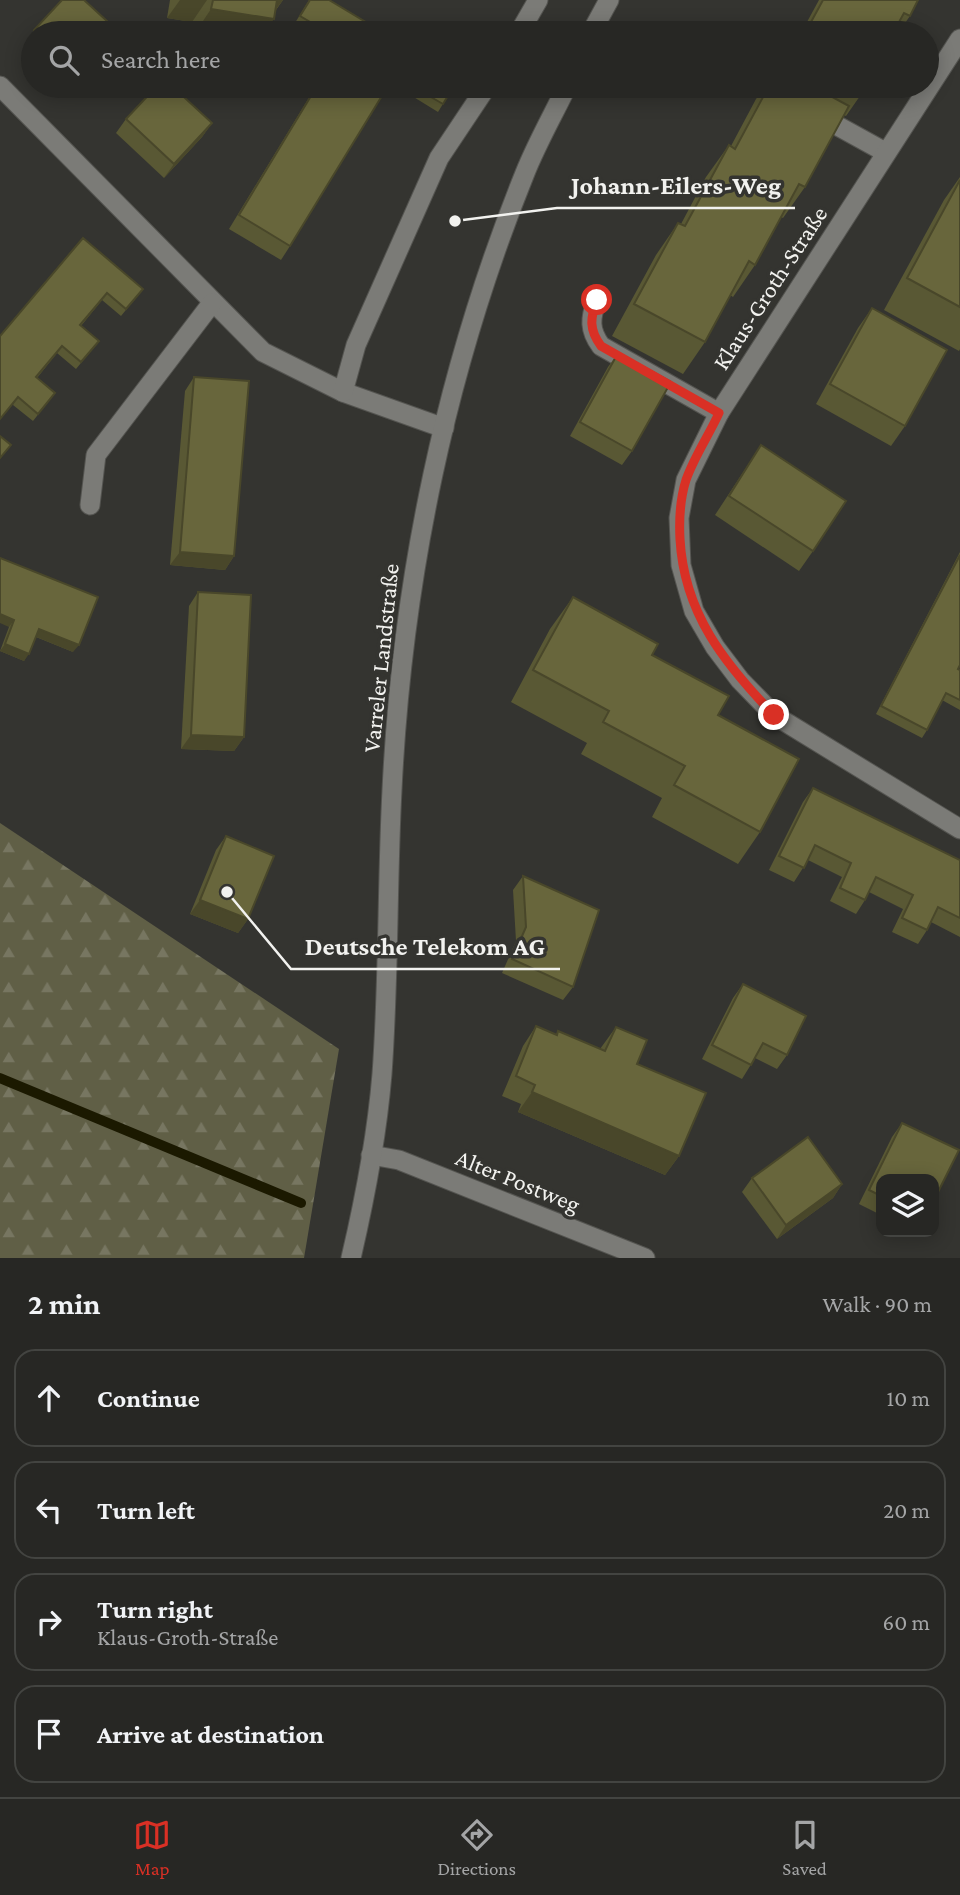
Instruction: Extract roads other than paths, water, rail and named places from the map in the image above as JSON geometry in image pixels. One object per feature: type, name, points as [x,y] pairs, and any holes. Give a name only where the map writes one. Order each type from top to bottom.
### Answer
[{"type":"street","points":[[526,21],[538,0]]},
{"type":"street","points":[[598,21],[610,0]]},
{"type":"street","name":"Klaus-Groth-Straße","points":[[939,71],[960,39]]},
{"type":"street","points":[[0,86],[263,352],[343,392],[444,428]]},
{"type":"street","points":[[343,392],[356,345],[439,158],[479,98]]},
{"type":"street","name":"Varreler Landstraße","points":[[351,1258],[371,1155],[382,1077],[392,788],[415,562],[444,428],[495,253],[526,170],[560,98]]},
{"type":"street","name":"Klaus-Groth-Straße","points":[[921,98],[719,413],[686,481],[679,518],[681,565],[695,611],[715,648],[774,715],[960,829]]},
{"type":"street","points":[[800,106],[886,152]]},
{"type":"street","points":[[597,300],[591,316],[591,328],[601,346],[719,413]]},
{"type":"street","points":[[90,505],[96,455],[212,303]]},
{"type":"street","name":"Alter Postweg","points":[[371,1155],[399,1160],[645,1258]]},
{"type":"waterway","points":[[0,1078],[301,1203]]},
{"type":"place","name":"Johann-Eilers-Weg","points":[[455,221]]},
{"type":"place","name":"Deutsche Telekom AG","points":[[227,892]]}]
